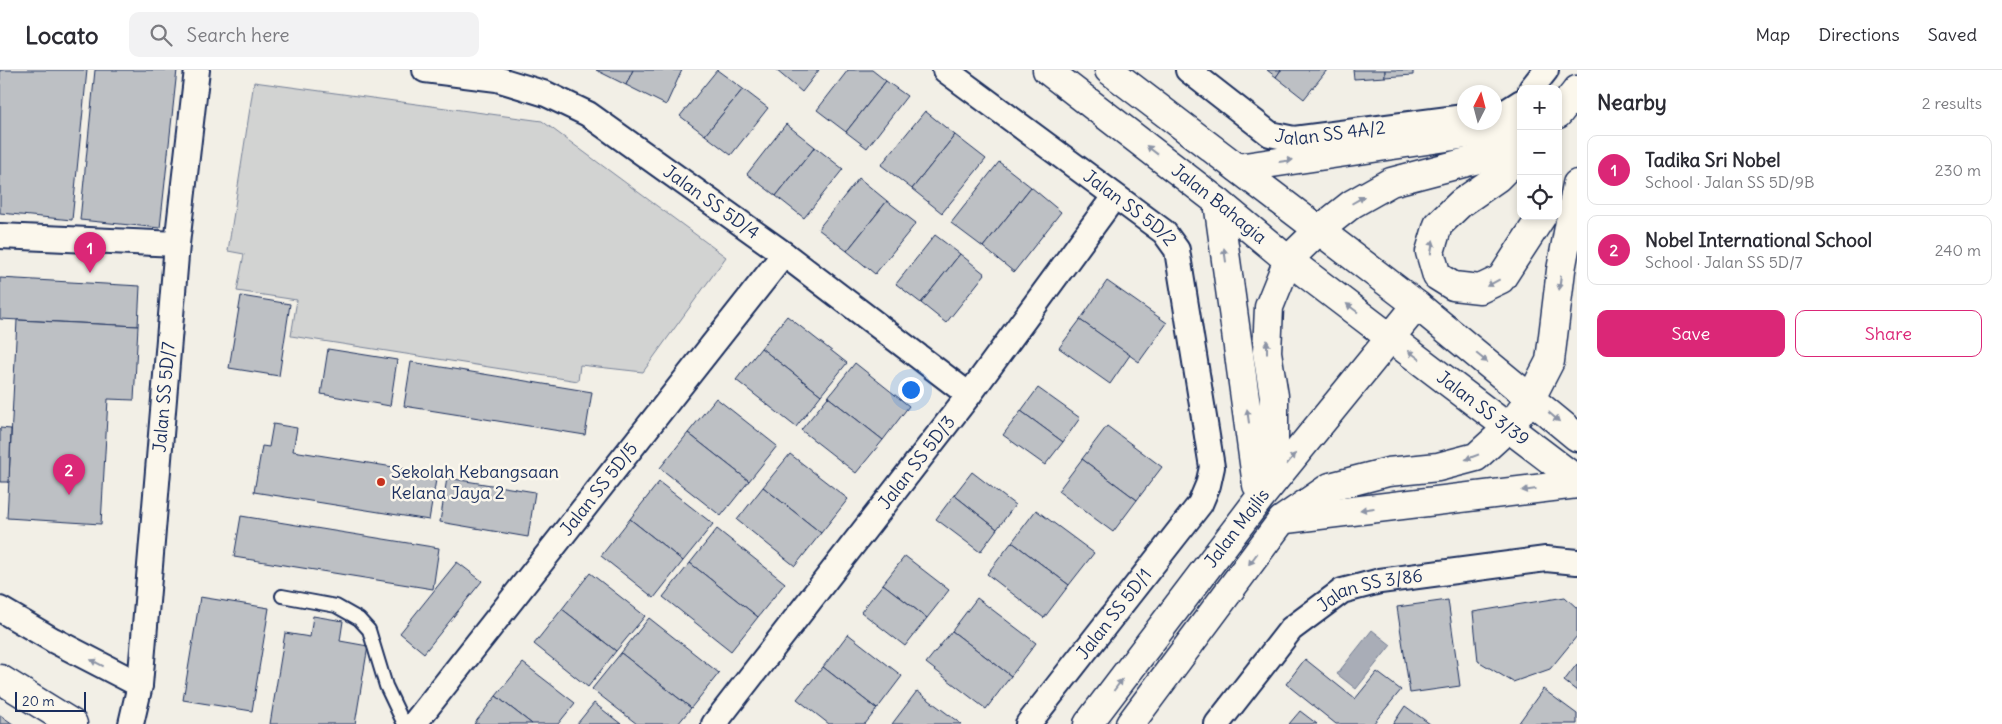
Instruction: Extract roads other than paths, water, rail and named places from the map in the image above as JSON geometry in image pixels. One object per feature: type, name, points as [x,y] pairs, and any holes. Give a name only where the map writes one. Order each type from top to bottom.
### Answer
[{"type":"main road","name":"Jalan Bahagia","points":[[1047,70],[1218,202],[1288,260],[1391,337]]},
{"type":"main road","points":[[1109,70],[1417,305]]},
{"type":"main road","points":[[1562,109],[1577,90]]},
{"type":"main road","points":[[1238,168],[1517,127]]},
{"type":"main road","points":[[1259,499],[1274,441],[1274,396],[1267,352],[1269,307],[1288,260],[1319,230],[1352,204],[1391,182],[1486,157],[1517,140]]},
{"type":"main road","points":[[1517,158],[1497,178],[1461,203],[1438,225],[1430,252],[1437,276],[1453,286],[1480,290],[1501,278],[1539,220]]},
{"type":"main road","points":[[1562,187],[1577,164]]},
{"type":"main road","name":"Jalan Majlis","points":[[1130,724],[1282,520],[1330,487],[1388,472],[1438,467],[1476,457],[1509,427],[1531,398],[1550,361],[1562,270],[1577,184]]},
{"type":"main road","points":[[1218,202],[1259,499]]},
{"type":"main road","name":"Jalan Majlis","points":[[1088,724],[1259,499],[1417,305]]},
{"type":"main road","name":"Jalan SS 3/39","points":[[1417,305],[1577,437]]},
{"type":"main road","name":"Jalan SS 3/39","points":[[1391,337],[1577,480]]},
{"type":"main road","points":[[1282,520],[1577,484]]},
{"type":"main road","points":[[0,679],[74,724]]},
{"type":"street","name":"Jalan SS 5D/7","points":[[131,724],[140,685],[178,244],[197,70]]},
{"type":"street","name":"Jalan SS 5D/4","points":[[425,70],[497,79],[546,94],[588,114],[784,254],[969,395]]},
{"type":"street","name":"Jalan SS 5D/2","points":[[945,70],[1114,197],[1164,232],[1176,250],[1212,467],[1208,485],[1200,504]]},
{"type":"street","name":"Jalan SS 4A/2","points":[[1188,70],[1270,134],[1294,140],[1457,118]]},
{"type":"street","points":[[1535,85],[1546,70]]},
{"type":"street","points":[[1502,112],[1507,112],[1517,105]]},
{"type":"street","name":"Jalan SS 5D/3","points":[[714,724],[969,395],[1114,197]]},
{"type":"street","points":[[0,236],[178,244]]},
{"type":"street","name":"Jalan SS 5D/5","points":[[414,724],[784,254]]},
{"type":"street","name":"Jalan SS 5D/1","points":[[1028,724],[1200,504]]},
{"type":"street","name":"Jalan SS 3/86","points":[[1217,724],[1291,629],[1342,591],[1380,581],[1546,559],[1577,562]]},
{"type":"street","points":[[0,608],[53,640],[140,685]]},
{"type":"lane","points":[[282,596],[336,606],[359,619],[369,630],[386,686],[404,724]]},
{"type":"place","name":"Tadika Sri Nobel","points":[[90,273]]},
{"type":"place","name":"Sekolah Kebangsaan Kelana Jaya 2","points":[[381,482]]},
{"type":"place","name":"Nobel International School","points":[[69,495]]}]
